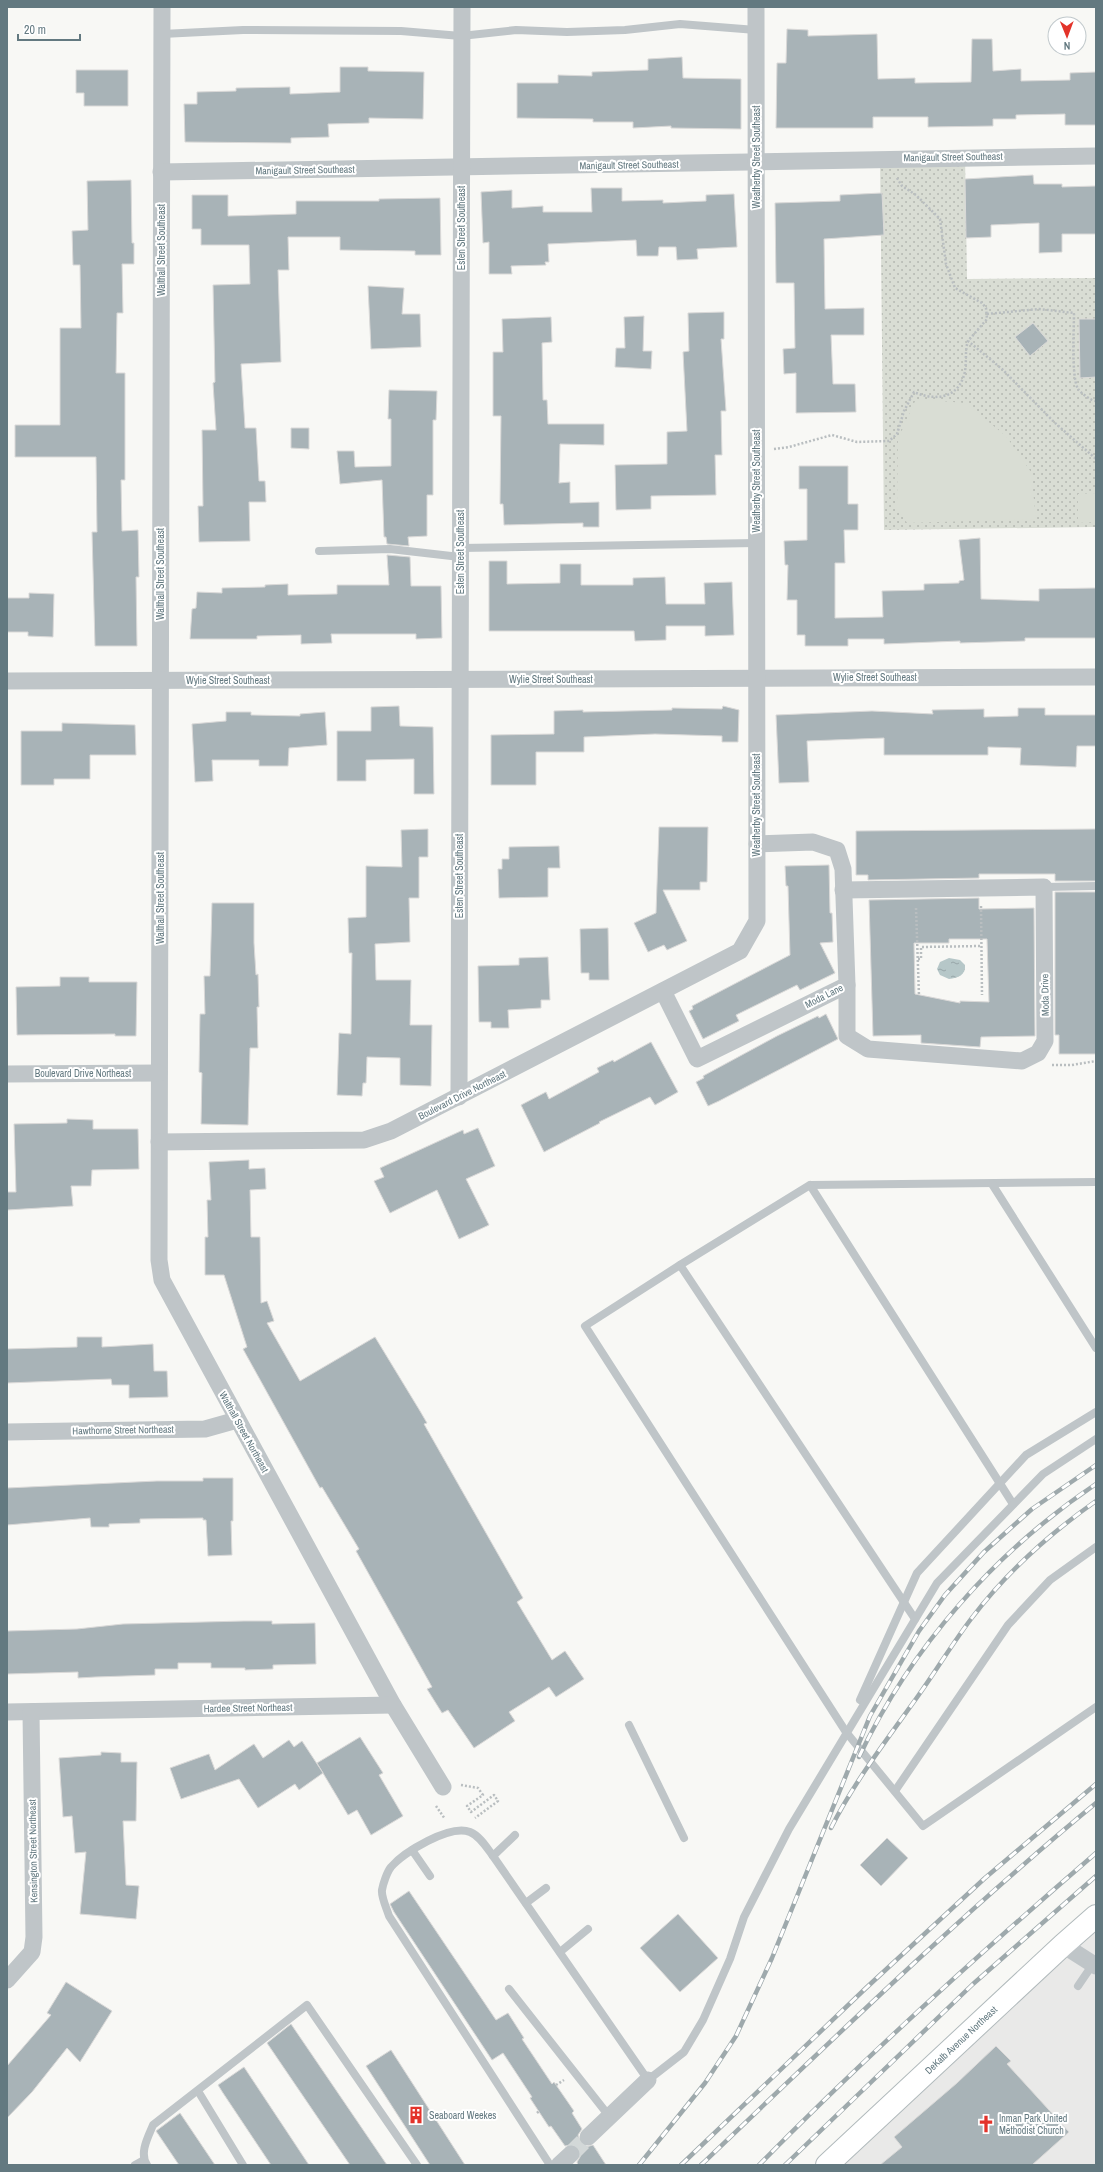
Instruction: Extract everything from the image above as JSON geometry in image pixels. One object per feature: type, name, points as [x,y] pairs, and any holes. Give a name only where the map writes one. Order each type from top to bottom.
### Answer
[{"type":"main road","name":"DeKalb Avenue Northeast","points":[[827,2165],[1096,1916]]},
{"type":"street","name":"Walthall Street Southeast","points":[[159,1142],[162,7]]},
{"type":"street","name":"Esten Street Southeast","points":[[459,1097],[462,7]]},
{"type":"street","name":"Weatherby Street Southeast","points":[[740,951],[757,921],[756,7]]},
{"type":"street","name":"Manigault Street Southeast","points":[[162,172],[756,163],[881,158],[1096,156]]},
{"type":"street","name":"Wylie Street Southeast","points":[[7,681],[1096,677]]},
{"type":"street","name":"Moda Lane","points":[[663,991],[697,1059],[847,985],[843,869],[837,850],[813,842],[757,844]]},
{"type":"street","points":[[844,890],[1044,887]]},
{"type":"street","name":"Moda Drive","points":[[847,985],[848,1036],[868,1049],[1022,1061],[1038,1053],[1046,1041],[1044,887]]},
{"type":"street","name":"Boulevard Drive Northeast","points":[[159,1142],[364,1140],[391,1132],[740,951]]},
{"type":"street","name":"Boulevard Drive Northeast","points":[[7,1074],[159,1073]]},
{"type":"street","name":"Walthall Street Northeast","points":[[159,1142],[159,1260],[162,1280],[393,1705]]},
{"type":"street","name":"Hawthorne Street Northeast","points":[[7,1432],[205,1429],[237,1420]]},
{"type":"street","points":[[393,1705],[443,1787]]},
{"type":"street","name":"Hardee Street Northeast","points":[[7,1712],[393,1705]]},
{"type":"street","name":"Kensington Street Northeast","points":[[7,1980],[32,1952],[34,1937],[31,1712]]},
{"type":"street","points":[[1063,1945],[1094,1965]]},
{"type":"street","points":[[588,2137],[648,2080]]},
{"type":"lane","points":[[162,34],[243,30],[402,31],[461,36],[516,30],[567,32],[625,30],[680,24],[756,30]]},
{"type":"lane","points":[[319,551],[390,549],[460,552],[756,543]]},
{"type":"lane","points":[[1044,887],[1096,886]]},
{"type":"lane","points":[[1096,1182],[810,1186],[680,1265],[585,1326],[846,1732],[923,1826],[1096,1707]]},
{"type":"lane","points":[[992,1184],[1096,1348]]},
{"type":"lane","points":[[810,1186],[1013,1504]]},
{"type":"lane","points":[[680,1265],[915,1619]]},
{"type":"lane","points":[[846,1732],[917,1573],[1026,1455],[1096,1412]]},
{"type":"lane","points":[[550,2165],[389,1916],[382,1891],[391,1868],[412,1850],[440,1835],[459,1831],[469,1832],[478,1837],[494,1856],[648,2080],[684,2052],[704,2020],[730,1958],[744,1917],[789,1829],[937,1583],[1043,1474],[1096,1439]]},
{"type":"lane","points":[[894,1792],[1008,1625],[1050,1580],[1096,1547]]},
{"type":"lane","points":[[629,1726],[684,1838]]},
{"type":"lane","points":[[494,1856],[515,1836]]},
{"type":"lane","points":[[412,1850],[430,1876]]},
{"type":"lane","points":[[526,1903],[546,1888]]},
{"type":"lane","points":[[560,1952],[588,1930]]},
{"type":"lane","points":[[1078,1986],[1094,1965]]},
{"type":"lane","points":[[509,1989],[609,2116]]},
{"type":"lane","points":[[135,2165],[145,2162],[145,2142],[153,2125],[308,2005],[417,2165]]},
{"type":"lane","points":[[198,2091],[243,2165]]},
{"type":"path","points":[[756,449],[789,447],[832,434],[857,442],[889,441],[897,434],[904,412],[914,392],[925,397],[938,398],[950,394],[964,377],[968,341],[987,319],[986,308],[982,303],[955,288],[946,264],[940,219],[916,195],[902,186],[896,176]]},
{"type":"path","points":[[987,314],[1039,309],[1074,313],[1074,371],[1078,389],[1093,401],[1096,401]]},
{"type":"path","points":[[968,341],[1002,369],[1054,422],[1096,459]]},
{"type":"path","points":[[981,903],[982,995]]},
{"type":"path","points":[[916,904],[918,996]]},
{"type":"path","points":[[918,960],[921,959],[921,947],[981,946]]},
{"type":"path","points":[[1049,1063],[1053,1065],[1072,1065],[1096,1061]]},
{"type":"path","points":[[443,1787],[462,1785],[478,1788],[483,1794],[467,1806],[471,1812],[494,1795],[498,1801],[474,1820]]},
{"type":"path","points":[[436,1806],[446,1820]]},
{"type":"shaded area","points":[[965,155],[967,279],[1096,278],[1096,527],[884,530],[880,156]]},
{"type":"shaded area","points":[[916,399],[965,403],[1006,436],[1031,472],[1036,519],[907,523],[897,507],[898,439]]},
{"type":"shaded area","points":[[1096,493],[1096,522],[1078,523],[1078,494]]},
{"type":"shaded area","points":[[1096,1915],[1096,2165],[830,2165]]},
{"type":"water","points":[[949,958],[960,960],[965,965],[963,974],[949,979],[940,975],[937,969],[940,962]]},
{"type":"building","points":[[787,29],[808,30],[808,36],[877,34],[878,79],[915,78],[915,83],[971,82],[972,39],[992,39],[993,71],[1021,69],[1021,81],[1070,80],[1070,73],[1096,72],[1096,125],[1065,125],[1065,114],[1016,115],[1016,119],[993,119],[993,126],[928,127],[928,117],[873,117],[873,128],[776,128],[777,63],[786,63]]},
{"type":"building","points":[[682,57],[683,78],[741,79],[741,129],[671,128],[671,126],[633,128],[633,122],[593,122],[593,119],[517,118],[517,83],[558,83],[558,75],[592,76],[592,72],[648,70],[648,59]]},
{"type":"building","points":[[340,67],[368,67],[368,71],[424,72],[423,119],[369,118],[369,123],[328,124],[329,137],[291,138],[291,143],[185,142],[184,104],[197,104],[197,92],[236,91],[236,88],[290,87],[290,94],[340,92]]},
{"type":"building","points":[[76,70],[128,70],[128,106],[84,106],[84,93],[76,93]]},
{"type":"building","points":[[1033,175],[1034,184],[1062,184],[1062,187],[1096,186],[1096,234],[1062,234],[1062,252],[1039,253],[1039,223],[991,225],[991,237],[966,238],[965,179]]},
{"type":"building","points":[[131,180],[132,243],[134,243],[134,264],[122,264],[123,313],[117,313],[116,373],[125,373],[125,480],[121,480],[122,531],[138,530],[139,577],[136,577],[137,646],[95,646],[92,532],[97,532],[96,457],[15,457],[15,425],[60,425],[60,328],[81,328],[80,265],[73,265],[72,231],[88,230],[87,181]]},
{"type":"building","points":[[591,188],[622,188],[622,201],[663,200],[663,203],[706,201],[706,195],[734,194],[737,247],[697,249],[698,259],[677,260],[676,247],[659,247],[658,256],[637,256],[636,240],[548,244],[549,262],[545,262],[546,265],[511,266],[512,274],[489,274],[489,242],[483,243],[481,192],[512,190],[512,208],[543,206],[543,212],[592,212]]},
{"type":"building","points":[[882,193],[884,235],[824,239],[825,309],[864,308],[864,335],[831,335],[833,384],[855,384],[856,412],[796,413],[796,373],[784,374],[783,349],[795,348],[794,283],[776,283],[775,203],[840,201],[840,195]]},
{"type":"building","points":[[192,195],[228,195],[228,216],[296,214],[296,201],[379,201],[379,199],[440,198],[441,255],[415,255],[415,251],[340,250],[340,237],[288,237],[289,270],[278,270],[281,362],[241,364],[245,428],[256,428],[259,481],[265,481],[266,502],[249,502],[250,541],[199,542],[198,506],[203,506],[202,430],[216,430],[213,383],[215,382],[213,285],[250,284],[249,245],[201,245],[201,229],[192,229]]},
{"type":"building","points":[[368,286],[404,288],[402,314],[420,314],[421,347],[371,349]]},
{"type":"building","points":[[724,312],[724,339],[721,339],[726,411],[721,411],[722,455],[715,455],[716,495],[651,496],[651,509],[616,510],[615,465],[667,464],[667,432],[687,431],[683,352],[689,351],[688,313]]},
{"type":"building","points":[[644,316],[643,351],[652,351],[651,369],[615,367],[616,348],[625,348],[624,317]]},
{"type":"building","points":[[551,317],[552,342],[542,343],[543,400],[547,400],[548,424],[604,424],[604,445],[560,444],[559,483],[570,482],[570,503],[599,502],[599,527],[583,527],[583,523],[504,525],[503,504],[500,504],[501,416],[493,416],[493,352],[503,352],[502,319]]},
{"type":"building","points":[[1079,319],[1096,319],[1096,377],[1080,378]]},
{"type":"building","points":[[1033,323],[1048,341],[1030,356],[1015,337]]},
{"type":"building","points":[[389,390],[437,391],[436,420],[433,420],[433,495],[427,495],[427,536],[408,537],[409,546],[387,544],[386,537],[384,537],[382,480],[340,484],[337,451],[354,451],[355,467],[391,466],[391,419],[388,419]]},
{"type":"building","points":[[291,428],[309,428],[309,449],[291,448]]},
{"type":"building","points":[[799,466],[848,466],[848,504],[858,504],[858,530],[844,530],[845,563],[835,563],[835,618],[883,617],[882,591],[924,590],[924,584],[959,583],[959,581],[964,580],[959,540],[980,538],[981,599],[1039,601],[1039,589],[1096,588],[1096,638],[1025,638],[1025,641],[960,643],[960,641],[884,644],[884,639],[848,639],[848,646],[805,646],[805,635],[797,635],[797,600],[787,600],[788,565],[785,565],[784,541],[807,540],[807,489],[799,489]]},
{"type":"building","points":[[387,555],[410,557],[411,586],[441,586],[442,638],[416,639],[416,634],[331,634],[332,643],[301,644],[301,635],[257,636],[257,639],[190,639],[192,609],[196,608],[197,592],[222,593],[222,588],[265,587],[265,585],[288,584],[288,595],[337,594],[337,585],[389,585]]},
{"type":"building","points":[[489,561],[507,561],[507,584],[560,583],[560,564],[581,564],[581,585],[633,585],[633,578],[665,577],[666,604],[705,604],[704,583],[732,582],[734,635],[705,636],[705,626],[666,626],[666,640],[635,641],[634,631],[489,631]]},
{"type":"building","points":[[29,593],[54,594],[53,637],[28,636],[28,632],[7,632],[7,598],[29,598]]},
{"type":"building","points":[[399,706],[400,726],[433,727],[434,794],[414,794],[414,759],[366,760],[366,781],[337,781],[337,731],[371,731],[371,707]]},
{"type":"building","points":[[723,706],[739,710],[738,742],[722,742],[722,736],[655,734],[584,737],[584,752],[536,752],[536,785],[491,785],[491,735],[554,734],[554,711],[583,710],[583,712],[672,710],[672,708],[722,709]]},
{"type":"building","points":[[1018,708],[1045,708],[1045,715],[1096,715],[1096,746],[1077,746],[1076,767],[1020,765],[1021,748],[988,747],[988,755],[884,755],[884,738],[807,741],[809,782],[779,783],[776,715],[872,711],[933,714],[932,710],[984,709],[984,717],[1018,716]]},
{"type":"building","points":[[226,712],[251,712],[251,715],[300,716],[300,714],[325,712],[327,745],[289,748],[288,766],[259,766],[259,760],[212,760],[213,781],[195,782],[192,724],[226,721]]},
{"type":"building","points":[[62,723],[135,725],[136,755],[90,755],[90,779],[54,779],[54,785],[21,785],[21,731],[62,731]]},
{"type":"building","points":[[659,827],[708,827],[707,882],[700,882],[700,890],[663,890],[687,941],[667,950],[664,945],[648,952],[634,923],[656,913]]},
{"type":"building","points":[[428,829],[428,857],[419,857],[419,898],[409,898],[410,942],[375,944],[376,980],[411,980],[410,1025],[432,1025],[431,1086],[400,1085],[400,1058],[367,1057],[366,1083],[363,1083],[362,1096],[337,1095],[339,1033],[351,1034],[352,953],[349,953],[348,918],[366,917],[366,866],[402,867],[401,830]]},
{"type":"building","points":[[1096,829],[1096,881],[1055,881],[1055,874],[979,874],[979,878],[868,880],[868,875],[856,875],[856,831]]},
{"type":"building","points":[[559,846],[560,868],[548,868],[548,897],[499,898],[498,869],[502,869],[502,859],[509,859],[509,847]]},
{"type":"building","points":[[829,865],[830,913],[832,913],[833,942],[820,943],[835,973],[800,990],[797,985],[736,1015],[739,1021],[703,1039],[689,1011],[693,1009],[692,1006],[790,955],[788,886],[786,886],[785,866]]},
{"type":"building","points":[[1055,892],[1096,892],[1096,1054],[1059,1054],[1059,1035],[1055,1035]]},
{"type":"building","points":[[979,898],[979,909],[1034,908],[1035,1036],[981,1037],[980,1047],[921,1043],[921,1035],[873,1036],[869,900]],"holes":[[[949,939],[987,939],[989,1002],[960,1001],[960,1003],[915,994],[914,943],[949,943]]]},
{"type":"building","points":[[212,903],[254,903],[254,943],[256,975],[258,974],[259,1007],[257,1007],[258,1048],[250,1048],[248,1125],[201,1124],[202,1073],[199,1072],[200,1014],[205,1014],[204,976],[210,976]]},
{"type":"building","points":[[608,928],[609,980],[589,980],[589,973],[581,973],[580,929]]},
{"type":"building","points":[[548,957],[550,1000],[541,1000],[541,1008],[508,1010],[509,1028],[491,1028],[491,1022],[479,1022],[478,966],[519,965],[519,958]]},
{"type":"building","points":[[60,977],[89,977],[89,982],[137,982],[136,1036],[115,1036],[115,1034],[17,1035],[16,987],[60,986]]},
{"type":"building","points":[[826,1014],[838,1039],[708,1106],[696,1082],[704,1078],[703,1076],[777,1036],[818,1016],[819,1018]]},
{"type":"building","points":[[651,1042],[678,1092],[655,1105],[650,1097],[599,1122],[600,1123],[544,1152],[521,1105],[546,1092],[549,1099],[599,1072],[597,1068],[613,1060],[614,1062]]},
{"type":"building","points":[[67,1119],[93,1120],[93,1129],[138,1129],[139,1169],[92,1170],[91,1186],[71,1186],[73,1206],[7,1210],[7,1192],[16,1192],[14,1124],[67,1123]]},
{"type":"building","points":[[478,1128],[495,1166],[466,1179],[489,1225],[459,1239],[437,1190],[390,1213],[374,1181],[384,1177],[380,1168],[463,1130],[464,1134]]},
{"type":"building","points":[[249,1160],[249,1169],[265,1168],[266,1189],[250,1190],[251,1237],[260,1237],[261,1303],[267,1301],[274,1321],[267,1323],[300,1381],[375,1337],[427,1423],[424,1424],[523,1598],[517,1602],[552,1660],[565,1651],[584,1679],[556,1697],[549,1687],[509,1712],[515,1721],[474,1748],[448,1710],[442,1713],[427,1689],[432,1687],[356,1551],[359,1549],[322,1487],[320,1488],[243,1349],[247,1347],[224,1275],[205,1275],[205,1237],[208,1237],[207,1200],[211,1200],[209,1162]]},
{"type":"building","points":[[77,1337],[102,1337],[102,1347],[153,1344],[154,1371],[167,1371],[168,1397],[129,1398],[129,1385],[112,1385],[111,1379],[7,1383],[7,1349],[77,1347]]},
{"type":"building","points":[[203,1478],[233,1478],[233,1521],[231,1521],[232,1555],[208,1556],[206,1520],[203,1520],[203,1518],[140,1519],[140,1523],[109,1524],[109,1527],[91,1527],[90,1518],[7,1525],[7,1488],[157,1481],[203,1481]]},
{"type":"building","points":[[272,1621],[272,1624],[315,1623],[316,1664],[273,1665],[273,1669],[245,1670],[245,1668],[211,1668],[211,1663],[178,1663],[178,1669],[155,1669],[155,1675],[78,1678],[78,1672],[7,1674],[7,1631],[77,1629],[123,1624]]},
{"type":"building","points":[[360,1737],[383,1773],[379,1775],[403,1816],[371,1835],[357,1810],[348,1815],[317,1763]]},
{"type":"building","points":[[289,1740],[294,1747],[302,1741],[323,1773],[299,1790],[295,1784],[258,1808],[239,1779],[181,1799],[170,1768],[209,1754],[215,1770],[254,1744],[263,1758]]},
{"type":"building","points":[[101,1752],[121,1753],[121,1762],[137,1762],[136,1821],[123,1821],[126,1885],[139,1886],[136,1919],[80,1914],[86,1852],[75,1853],[72,1816],[63,1817],[59,1758],[101,1755]]},
{"type":"building","points":[[887,1838],[908,1858],[881,1886],[860,1865]]},
{"type":"building","points":[[409,1891],[496,2020],[508,2013],[524,2038],[522,2039],[552,2084],[554,2082],[574,2111],[572,2113],[582,2129],[578,2135],[581,2144],[586,2147],[593,2145],[606,2165],[578,2165],[577,2162],[581,2152],[579,2148],[574,2144],[565,2146],[551,2126],[549,2127],[530,2098],[532,2097],[503,2053],[492,2060],[390,1904]]},
{"type":"building","points":[[678,1914],[718,1958],[680,1992],[640,1948]]},
{"type":"building","points":[[66,1982],[112,2011],[80,2062],[67,2048],[32,2092],[7,2118],[7,2066],[51,2015],[47,2013]]},
{"type":"building","points":[[291,2024],[387,2165],[350,2165],[267,2043]]},
{"type":"building","name":"Inman Park United Methodist Church","points":[[996,2046],[1011,2061],[1007,2064],[1069,2132],[1032,2165],[880,2165],[902,2147],[894,2137],[957,2083]]},
{"type":"building","name":"Seaboard Weekes","points":[[391,2050],[465,2165],[430,2165],[366,2066]]},
{"type":"building","points":[[244,2067],[309,2165],[271,2165],[223,2093],[218,2085]]},
{"type":"building","points":[[180,2113],[215,2165],[179,2165],[156,2131]]},
{"type":"tunnel","points":[[571,2154],[588,2137]]},
{"type":"railway","points":[[639,2165],[705,2083],[736,2036],[772,1958],[870,1716],[919,1631],[945,1595],[984,1552],[1032,1509],[1096,1465]]},
{"type":"railway","points":[[859,1757],[880,1716],[904,1677],[930,1640],[960,1604],[1024,1539],[1059,1510],[1096,1484]]},
{"type":"railway","points":[[831,1828],[850,1794],[872,1760],[925,1687],[964,1628],[984,1602],[1029,1555],[1096,1501]]},
{"type":"railway","points":[[681,2165],[866,1988],[985,1878],[1096,1784]]},
{"type":"railway","points":[[701,2165],[846,2026],[944,1935],[1096,1803]]},
{"type":"railway","points":[[759,2165],[840,2084],[924,2006],[1096,1853]]},
{"type":"railway","points":[[785,2165],[973,1984],[1096,1876]]},
{"type":"place","name":"Seaboard Weekes","points":[[416,2115]]},
{"type":"place","name":"Inman Park United Methodist Church","points":[[986,2124]]}]
